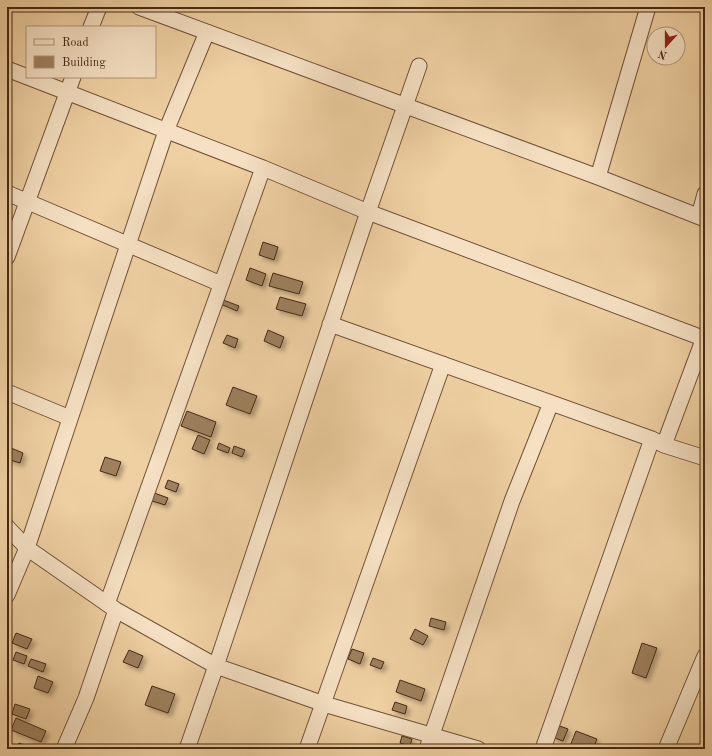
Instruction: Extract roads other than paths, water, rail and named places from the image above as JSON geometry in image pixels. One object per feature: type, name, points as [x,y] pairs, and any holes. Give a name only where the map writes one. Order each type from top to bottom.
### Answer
[{"type":"street","points":[[91,26],[99,7]]},
{"type":"street","points":[[139,7],[406,105],[702,217],[705,194]]},
{"type":"street","points":[[598,177],[648,7]]},
{"type":"street","points":[[7,595],[27,548],[166,131],[207,32]]},
{"type":"street","points":[[187,749],[368,212],[419,66]]},
{"type":"street","points":[[7,69],[26,77]]},
{"type":"street","points":[[30,78],[263,168],[368,212],[704,337],[658,442],[543,749]]},
{"type":"street","points":[[7,257],[73,78]]},
{"type":"street","points":[[64,749],[86,698],[111,607],[221,284],[263,168]]},
{"type":"street","points":[[7,193],[221,284]]},
{"type":"street","points":[[330,324],[705,458]]},
{"type":"street","points":[[307,749],[443,364]]},
{"type":"street","points":[[7,392],[70,418]]},
{"type":"street","points":[[430,742],[510,508],[551,403]]},
{"type":"street","points":[[7,527],[27,548],[111,607],[216,666],[430,742],[478,749]]},
{"type":"street","points":[[666,749],[705,656]]}]
